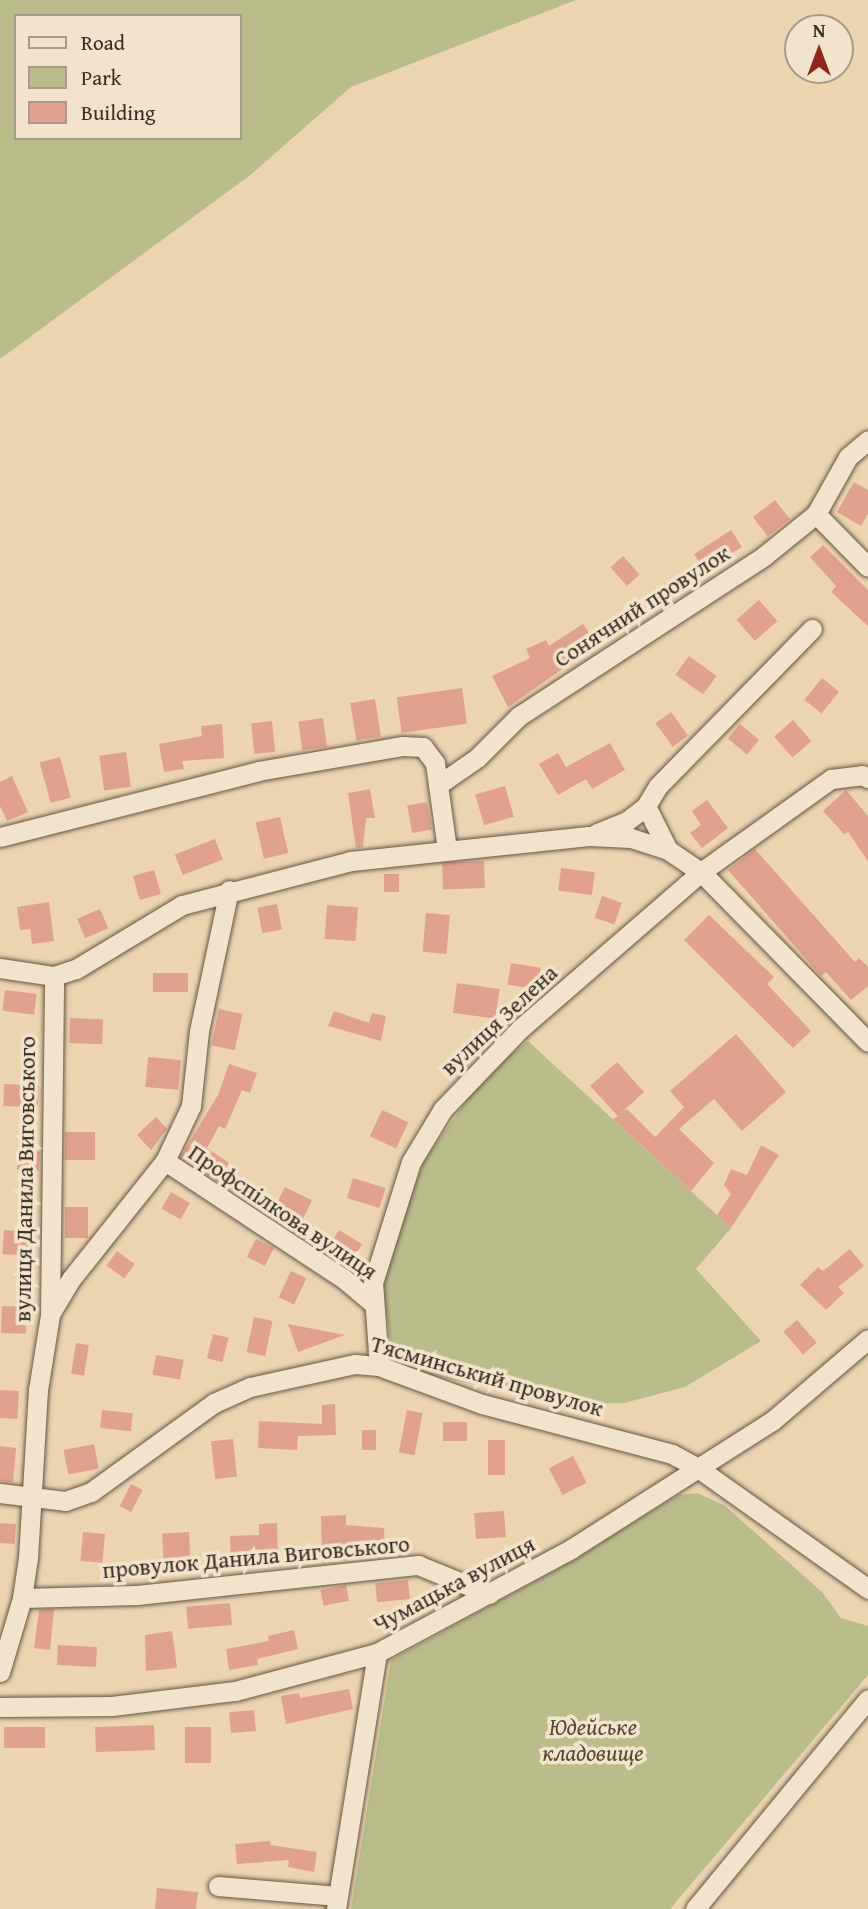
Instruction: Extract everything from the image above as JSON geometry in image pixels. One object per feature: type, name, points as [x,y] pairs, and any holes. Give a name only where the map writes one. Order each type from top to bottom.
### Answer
[{"type":"street","points":[[868,440],[848,457],[816,514],[868,567]]},
{"type":"street","name":"Сонячний провулок","points":[[438,785],[477,758],[519,716],[764,556],[816,514]]},
{"type":"street","points":[[589,836],[627,821],[646,806],[658,786],[812,629]]},
{"type":"street","points":[[0,837],[258,771],[403,746],[423,747],[435,763],[447,850]]},
{"type":"street","name":"вулиця Зелена","points":[[379,1366],[373,1283],[411,1162],[443,1109],[521,1028],[701,872],[831,779],[862,775],[868,778]]},
{"type":"street","points":[[646,806],[668,850]]},
{"type":"street","points":[[0,968],[54,976],[76,969],[182,905],[229,890],[351,861],[589,836],[631,838],[668,850],[701,872],[868,1042]]},
{"type":"street","points":[[50,1315],[71,1279],[165,1161],[191,1107],[199,1031],[229,890]]},
{"type":"street","name":"вулиця Данила Виговського","points":[[0,1672],[22,1598],[32,1500],[38,1390],[50,1315],[54,976]]},
{"type":"street","name":"Профспілкова вулиця","points":[[165,1161],[344,1279],[373,1303]]},
{"type":"street","name":"Чумацька вулиця","points":[[0,1707],[112,1706],[235,1692],[377,1653],[571,1549],[698,1468],[772,1420],[868,1339]]},
{"type":"street","name":"Тясминський провулок","points":[[0,1493],[32,1500],[65,1501],[91,1492],[214,1403],[250,1387],[355,1364],[379,1366],[429,1388],[672,1454],[698,1468],[868,1589]]},
{"type":"street","name":"провулок Данила Виговського","points":[[22,1598],[137,1595],[418,1565],[489,1594]]},
{"type":"street","points":[[218,1886],[337,1903],[377,1653]]},
{"type":"street","points":[[695,1909],[868,1699]]},
{"type":"green space","points":[[0,0],[576,0],[351,87],[249,176],[0,359]]},
{"type":"green space","points":[[528,1041],[731,1228],[696,1269],[761,1341],[685,1387],[624,1403],[565,1404],[415,1372],[392,1355],[383,1285],[402,1217],[424,1161],[483,1077]]},
{"type":"green space","name":"Юдейське кладовище","points":[[697,1493],[724,1505],[822,1592],[841,1618],[868,1626],[868,1675],[670,1909],[351,1909],[391,1660],[567,1564],[678,1495]]},
{"type":"building","points":[[854,482],[868,490],[868,514],[861,526],[837,512]]},
{"type":"building","points":[[775,500],[790,519],[768,536],[753,517]]},
{"type":"building","points":[[731,530],[742,547],[705,571],[694,554]]},
{"type":"building","points":[[823,545],[868,590],[868,626],[831,592],[836,586],[810,557]]},
{"type":"building","points":[[623,556],[640,575],[627,586],[610,567]]},
{"type":"building","points":[[759,600],[777,621],[755,641],[736,620]]},
{"type":"building","points":[[583,624],[597,645],[508,707],[492,676],[530,658],[526,649],[546,640],[549,646]]},
{"type":"building","points":[[689,656],[717,676],[703,695],[675,675]]},
{"type":"building","points":[[822,678],[839,692],[821,714],[804,700]]},
{"type":"building","points":[[462,688],[467,724],[402,733],[397,697]]},
{"type":"building","points":[[375,699],[381,737],[356,740],[350,703]]},
{"type":"building","points":[[671,712],[688,735],[673,747],[656,723]]},
{"type":"building","points":[[323,718],[327,747],[302,750],[298,721]]},
{"type":"building","points":[[793,720],[811,741],[793,758],[774,736]]},
{"type":"building","points":[[272,721],[275,752],[254,754],[251,723]]},
{"type":"building","points":[[222,724],[224,758],[182,761],[184,769],[164,772],[159,744],[202,736],[201,726]]},
{"type":"building","points":[[740,724],[759,740],[747,755],[728,739]]},
{"type":"building","points":[[610,743],[625,770],[592,789],[586,779],[558,795],[539,764],[558,753],[566,767]]},
{"type":"building","points":[[126,752],[131,787],[104,790],[99,756]]},
{"type":"building","points":[[60,757],[71,798],[51,803],[40,762]]},
{"type":"building","points":[[12,776],[28,812],[7,821],[0,806],[0,782]]},
{"type":"building","points":[[505,786],[514,817],[484,825],[475,795]]},
{"type":"building","points":[[370,789],[375,818],[366,818],[363,847],[356,848],[348,793]]},
{"type":"building","points":[[846,790],[868,816],[868,861],[848,832],[844,834],[823,811]]},
{"type":"building","points":[[707,800],[728,828],[702,848],[690,833],[701,825],[692,811]]},
{"type":"building","points":[[427,802],[432,830],[412,833],[407,805]]},
{"type":"building","points":[[280,817],[288,853],[264,859],[256,823]]},
{"type":"building","points":[[215,839],[223,860],[183,875],[175,854]]},
{"type":"building","points":[[755,849],[855,962],[859,958],[868,967],[868,986],[851,1000],[826,972],[821,976],[728,870]]},
{"type":"building","points":[[484,861],[485,888],[443,889],[442,862]]},
{"type":"building","points":[[561,868],[595,872],[592,895],[558,891]]},
{"type":"building","points":[[154,870],[161,894],[140,900],[133,876]]},
{"type":"building","points":[[384,874],[399,874],[399,892],[384,892]]},
{"type":"building","points":[[602,896],[622,903],[614,925],[595,918]]},
{"type":"building","points":[[49,902],[54,941],[32,944],[30,929],[20,930],[17,907]]},
{"type":"building","points":[[277,904],[282,930],[262,933],[257,908]]},
{"type":"building","points":[[327,905],[358,907],[356,941],[325,939]]},
{"type":"building","points":[[100,909],[108,928],[85,938],[77,919]]},
{"type":"building","points":[[426,913],[450,915],[447,954],[423,952]]},
{"type":"building","points":[[709,915],[774,977],[767,984],[811,1031],[793,1048],[684,940]]},
{"type":"building","points":[[511,963],[541,968],[537,989],[508,985]]},
{"type":"building","points":[[153,973],[188,973],[188,992],[153,992]]},
{"type":"building","points":[[457,983],[500,989],[495,1019],[453,1013]]},
{"type":"building","points":[[5,990],[37,994],[34,1015],[2,1011]]},
{"type":"building","points":[[219,1009],[242,1014],[235,1050],[211,1045]]},
{"type":"building","points":[[334,1011],[369,1023],[372,1013],[386,1016],[381,1041],[328,1026]]},
{"type":"building","points":[[70,1018],[103,1019],[102,1044],[69,1043]]},
{"type":"building","points":[[736,1034],[786,1092],[742,1131],[714,1099],[679,1129],[714,1163],[691,1191],[613,1119],[618,1116],[590,1086],[617,1062],[644,1092],[620,1114],[627,1109],[655,1137],[684,1107],[670,1091]]},
{"type":"building","points":[[148,1057],[181,1060],[178,1090],[145,1087]]},
{"type":"building","points":[[229,1064],[257,1073],[250,1093],[242,1090],[225,1129],[219,1126],[207,1148],[229,1163],[217,1181],[181,1156],[218,1095]]},
{"type":"building","points":[[4,1084],[39,1085],[38,1107],[3,1106]]},
{"type":"building","points":[[382,1110],[408,1122],[396,1149],[370,1136]]},
{"type":"building","points":[[156,1117],[167,1129],[151,1150],[137,1135]]},
{"type":"building","points":[[65,1132],[95,1132],[95,1160],[65,1160]]},
{"type":"building","points":[[761,1145],[779,1155],[731,1228],[717,1215],[731,1194],[724,1185],[731,1169],[747,1175]]},
{"type":"building","points":[[18,1150],[40,1151],[39,1171],[17,1170]]},
{"type":"building","points":[[353,1178],[386,1188],[379,1208],[347,1198]]},
{"type":"building","points":[[285,1187],[312,1200],[301,1222],[274,1209]]},
{"type":"building","points":[[171,1192],[190,1203],[181,1219],[162,1208]]},
{"type":"building","points":[[65,1207],[88,1207],[88,1238],[65,1238]]},
{"type":"building","points":[[4,1230],[35,1232],[33,1256],[2,1254]]},
{"type":"building","points":[[339,1230],[362,1244],[351,1263],[328,1249]]},
{"type":"building","points":[[256,1239],[274,1248],[265,1266],[247,1257]]},
{"type":"building","points":[[850,1249],[864,1266],[838,1287],[844,1293],[826,1310],[800,1285],[818,1267],[823,1271]]},
{"type":"building","points":[[117,1251],[135,1264],[124,1278],[106,1266]]},
{"type":"building","points":[[291,1271],[306,1278],[294,1304],[279,1297]]},
{"type":"building","points":[[2,1306],[27,1307],[26,1334],[1,1333]]},
{"type":"building","points":[[254,1317],[273,1321],[265,1356],[247,1352]]},
{"type":"building","points":[[797,1320],[817,1343],[803,1354],[783,1332]]},
{"type":"building","points":[[288,1324],[345,1335],[298,1352]]},
{"type":"building","points":[[213,1334],[229,1338],[222,1362],[207,1358]]},
{"type":"building","points":[[76,1343],[89,1345],[84,1376],[71,1374]]},
{"type":"building","points":[[156,1355],[184,1360],[180,1380],[153,1375]]},
{"type":"building","points":[[0,1390],[19,1391],[18,1419],[0,1418]]},
{"type":"building","points":[[335,1404],[336,1435],[298,1436],[297,1450],[258,1448],[259,1421],[322,1424],[322,1405]]},
{"type":"building","points":[[102,1410],[133,1413],[131,1431],[100,1428]]},
{"type":"building","points":[[407,1410],[423,1413],[415,1455],[399,1452]]},
{"type":"building","points":[[443,1422],[467,1422],[467,1441],[443,1441]]},
{"type":"building","points":[[362,1430],[376,1430],[376,1450],[362,1450]]},
{"type":"building","points":[[233,1439],[237,1477],[215,1479],[211,1441]]},
{"type":"building","points":[[488,1440],[505,1440],[505,1475],[488,1475]]},
{"type":"building","points":[[94,1444],[99,1469],[68,1474],[64,1450]]},
{"type":"building","points":[[0,1446],[16,1448],[13,1482],[0,1481]]},
{"type":"building","points":[[573,1456],[587,1483],[563,1495],[549,1468]]},
{"type":"building","points":[[131,1484],[143,1490],[131,1512],[120,1506]]},
{"type":"building","points":[[504,1511],[506,1537],[476,1539],[474,1513]]},
{"type":"building","points":[[346,1515],[346,1525],[384,1528],[385,1552],[322,1553],[321,1516]]},
{"type":"building","points":[[0,1523],[16,1524],[15,1544],[0,1543]]},
{"type":"building","points":[[277,1523],[278,1558],[248,1560],[248,1567],[231,1568],[230,1536],[259,1535],[259,1524]]},
{"type":"building","points":[[83,1532],[105,1534],[102,1563],[80,1561]]},
{"type":"building","points":[[189,1532],[191,1569],[164,1570],[162,1533]]},
{"type":"building","points":[[408,1580],[410,1599],[377,1602],[375,1583]]},
{"type":"building","points":[[346,1585],[349,1601],[324,1606],[320,1590]]},
{"type":"building","points":[[230,1603],[232,1625],[188,1629],[186,1607]]},
{"type":"building","points":[[54,1609],[50,1650],[34,1648],[39,1610]]},
{"type":"building","points":[[294,1630],[298,1649],[257,1659],[258,1665],[229,1670],[226,1649],[269,1641],[268,1636]]},
{"type":"building","points":[[172,1631],[177,1668],[146,1671],[145,1635]]},
{"type":"building","points":[[58,1645],[97,1647],[96,1667],[57,1665]]},
{"type":"building","points":[[349,1689],[353,1709],[286,1724],[281,1696],[299,1693],[300,1698]]},
{"type":"building","points":[[254,1710],[256,1731],[231,1733],[229,1712]]},
{"type":"building","points":[[154,1725],[155,1750],[96,1752],[95,1727]]},
{"type":"building","points":[[4,1727],[45,1727],[45,1748],[4,1748]]},
{"type":"building","points":[[185,1727],[211,1727],[211,1763],[185,1763]]},
{"type":"building","points":[[270,1841],[270,1845],[317,1852],[314,1872],[288,1867],[289,1860],[237,1864],[235,1844]]},
{"type":"building","points":[[157,1888],[198,1892],[196,1909],[155,1909]]}]
